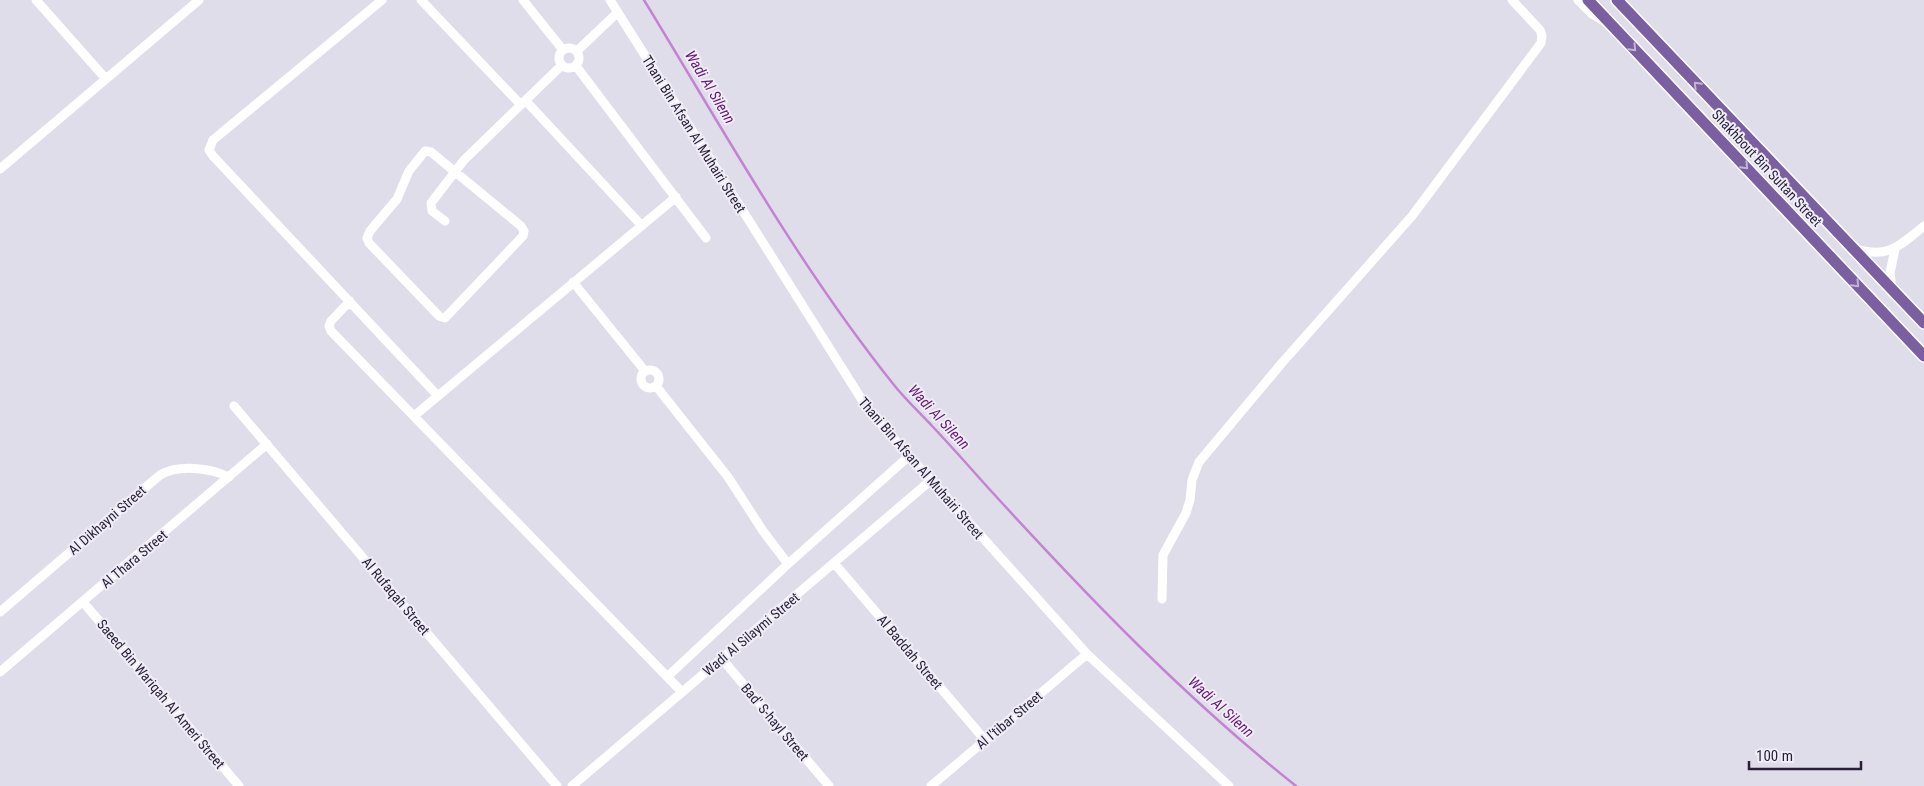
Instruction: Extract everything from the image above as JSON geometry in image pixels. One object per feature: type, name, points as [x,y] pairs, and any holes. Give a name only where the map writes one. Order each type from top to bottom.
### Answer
[{"type":"main road","name":"Shakhbout Bin Sultan Street","points":[[1588,0],[1924,356]]},
{"type":"main road","name":"Shakhbout Bin Sultan Street","points":[[1617,0],[1924,323]]},
{"type":"street","points":[[36,0],[106,78]]},
{"type":"street","points":[[0,169],[199,0]]},
{"type":"street","points":[[382,0],[212,140],[209,146],[213,156],[438,396]]},
{"type":"street","points":[[421,0],[524,103],[642,226]]},
{"type":"street","points":[[522,0],[563,50]]},
{"type":"street","name":"Thani Bin Afsan Al Muhairi Street","points":[[610,0],[850,385],[879,424],[1087,654],[1228,786]]},
{"type":"street","points":[[1162,599],[1163,555],[1186,513],[1190,500],[1192,480],[1199,462],[1281,364],[1412,216],[1541,43],[1542,36],[1540,30],[1512,0]]},
{"type":"street","points":[[1578,0],[1592,14],[1612,26]]},
{"type":"street","points":[[577,51],[617,13]]},
{"type":"street","points":[[571,48],[577,51],[579,58],[576,66],[568,68],[562,65],[559,58],[563,50],[571,48]]},
{"type":"street","points":[[445,221],[432,210],[431,203],[454,171],[562,65]]},
{"type":"street","points":[[576,66],[706,238]]},
{"type":"street","points":[[431,152],[454,171],[521,226],[524,234],[445,318],[439,316],[369,243],[367,238],[370,231],[397,199],[406,175],[423,153],[431,152]]},
{"type":"street","points":[[414,416],[676,197]]},
{"type":"street","points":[[1852,248],[1874,252],[1895,249],[1924,226]]},
{"type":"street","points":[[1892,289],[1890,273],[1895,249]]},
{"type":"street","points":[[573,282],[645,371],[651,369],[658,374],[659,381],[656,386],[728,477],[763,531],[788,564]]},
{"type":"street","points":[[350,301],[331,321],[330,328],[682,692]]},
{"type":"street","name":"Al Rufaqah Street","points":[[234,406],[557,786]]},
{"type":"street","name":"Al Thara Street","points":[[0,672],[267,444]]},
{"type":"street","points":[[667,677],[788,564],[908,457]]},
{"type":"street","name":"Al Dikhayni Street","points":[[0,612],[160,474],[171,470],[183,469],[213,471],[230,477]]},
{"type":"street","name":"Wadi Al Silaymi Street","points":[[572,786],[930,481]]},
{"type":"street","name":"Al Baddah Street","points":[[834,563],[985,740]]},
{"type":"street","name":"Saeed Bin Wariqah Al Ameri Street","points":[[83,602],[239,786]]},
{"type":"street","name":"Al I'tibar Street","points":[[931,786],[1087,654]]},
{"type":"street","name":"Bad' S-hayl Street","points":[[722,659],[829,786]]},
{"type":"waterway","name":"Wadi Al Silenn","points":[[644,0],[794,245],[859,339],[899,391],[1064,569],[1138,645],[1215,718],[1296,786]]}]
